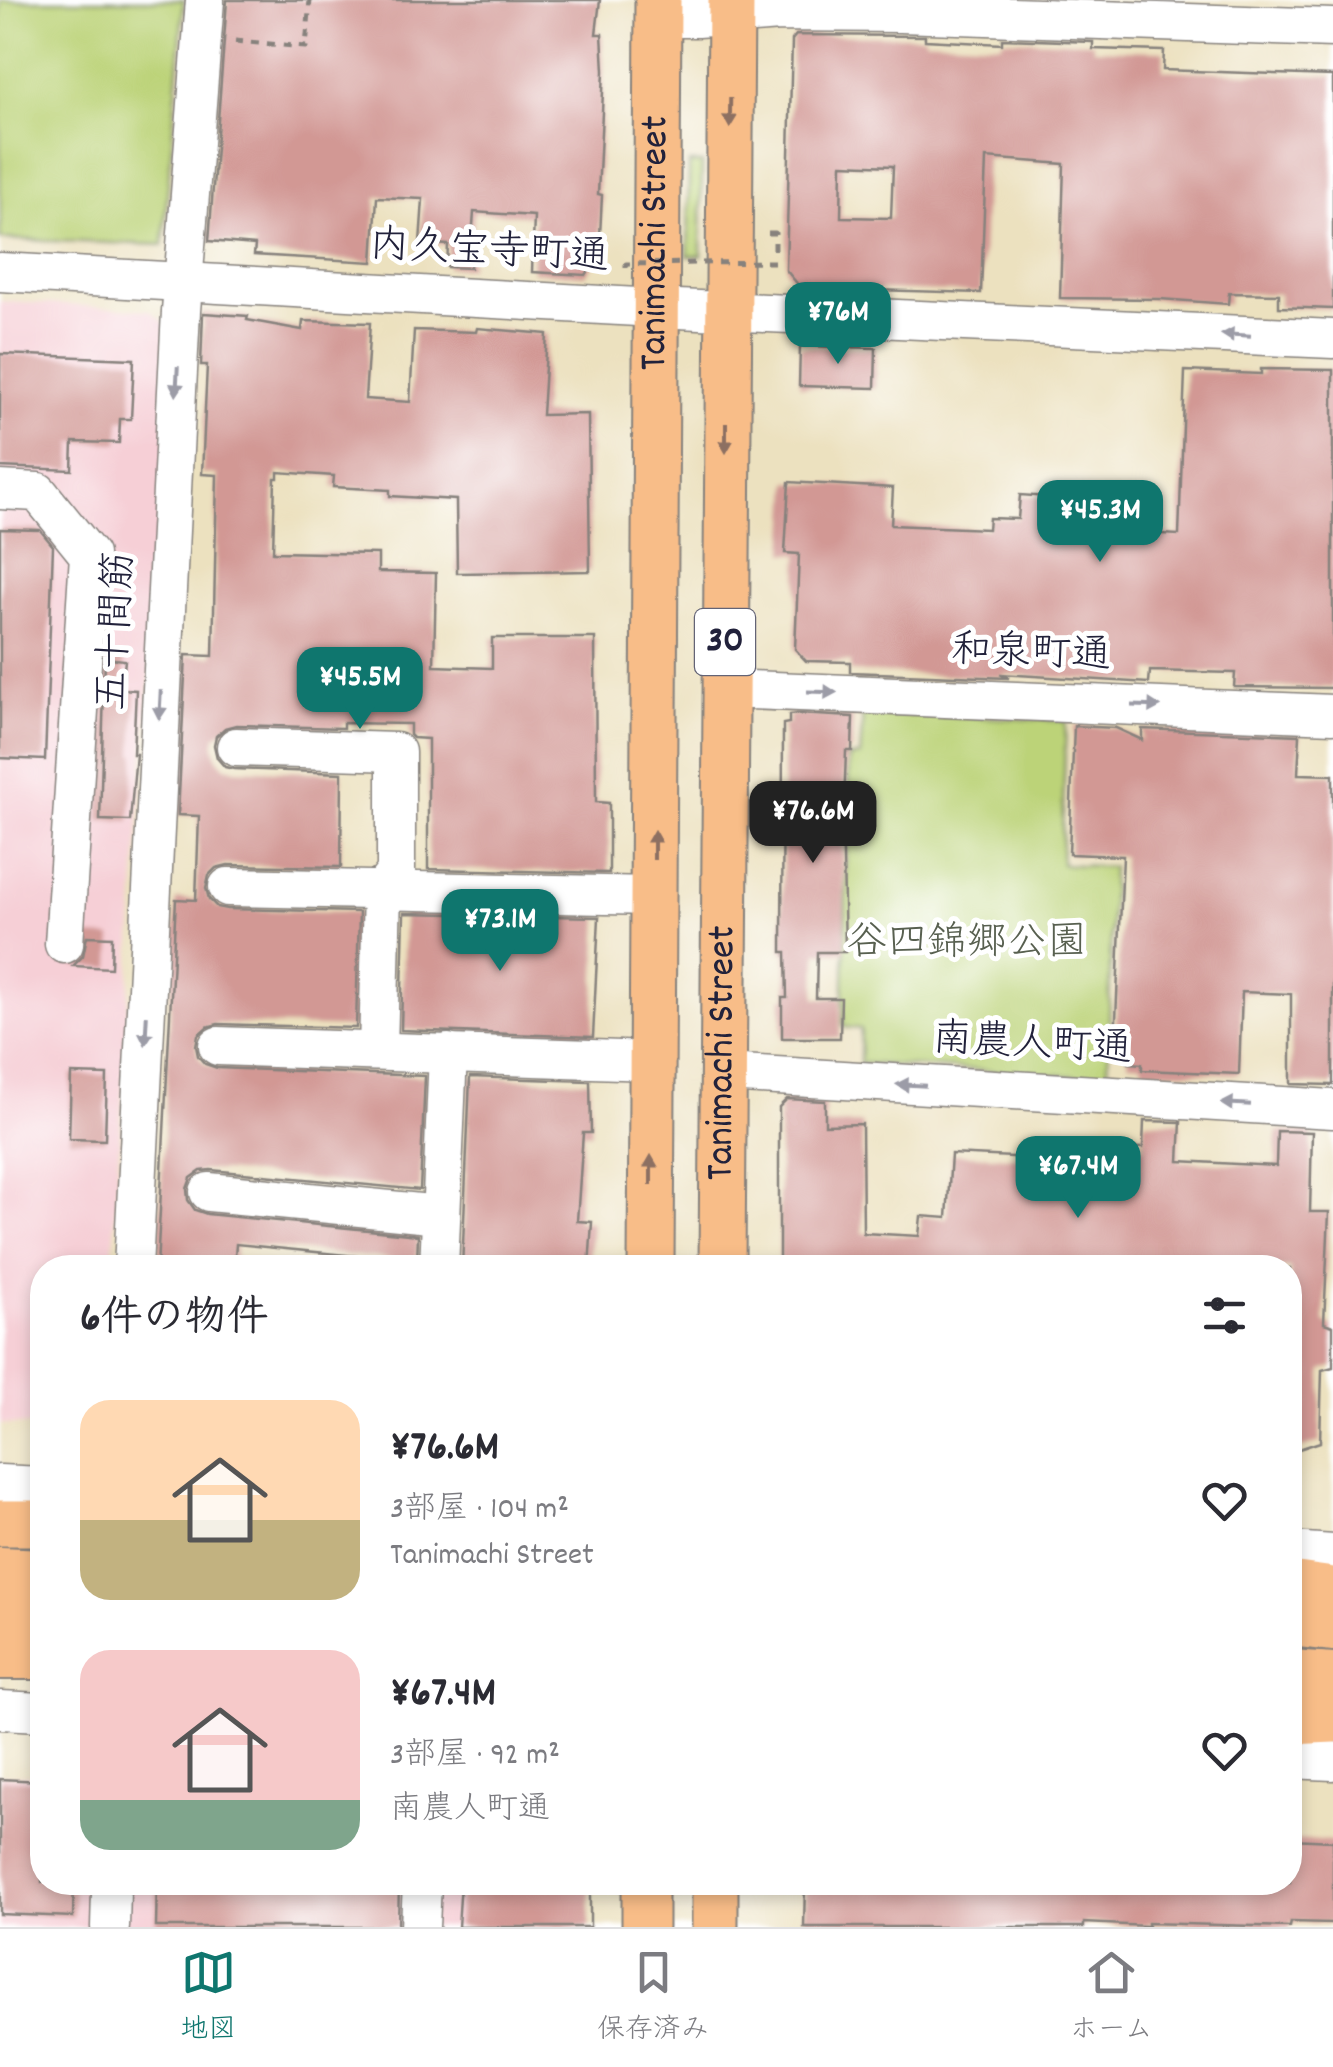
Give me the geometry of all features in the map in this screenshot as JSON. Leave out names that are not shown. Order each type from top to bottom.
[{"type":"highway","points":[[0,1557],[30,1556]]},
{"type":"highway","points":[[0,1573],[30,1574]]},
{"type":"highway","points":[[0,1610],[30,1611]]},
{"type":"highway","points":[[0,1655],[30,1654]]},
{"type":"main road","name":"Tanimachi Street","points":[[722,1255],[731,8]]},
{"type":"main road","name":"Tanimachi Street","points":[[651,1255],[658,9]]},
{"type":"main road","points":[[0,1523],[30,1523]]},
{"type":"main road","points":[[1302,1586],[1333,1590]]},
{"type":"main road","points":[[0,1655],[30,1661]]},
{"type":"main road","points":[[1302,1721],[1333,1720]]},
{"type":"main road","points":[[645,1895],[645,1927]]},
{"type":"main road","points":[[715,1895],[715,1927]]},
{"type":"street","name":"五十間筋","points":[[134,1255],[183,283],[205,0]]},
{"type":"street","points":[[658,9],[780,12],[900,6],[1333,28]]},
{"type":"street","name":"内久宝寺町通","points":[[0,272],[728,312],[1333,339]]},
{"type":"street","points":[[0,490],[38,492],[89,555],[64,944]]},
{"type":"street","name":"和泉町通","points":[[724,689],[1333,714]]},
{"type":"street","points":[[236,747],[396,752],[396,872],[382,890],[378,1051]]},
{"type":"street","points":[[228,887],[653,896]]},
{"type":"street","points":[[218,1046],[650,1060]]},
{"type":"street","points":[[438,1255],[448,1054]]},
{"type":"street","name":"南農人町通","points":[[725,1073],[1333,1109]]},
{"type":"street","points":[[209,1192],[440,1215]]},
{"type":"street","points":[[0,1484],[30,1485]]},
{"type":"street","points":[[1302,1552],[1333,1554]]},
{"type":"street","points":[[0,1710],[30,1711]]},
{"type":"street","points":[[1302,1760],[1333,1761]]},
{"type":"street","points":[[420,1927],[421,1895]]},
{"type":"path","points":[[202,39],[306,47],[310,0]]},
{"type":"path","points":[[626,268],[626,264],[775,262],[775,233],[766,233]]},
{"type":"shaded area","points":[[0,301],[149,310],[176,332],[141,794],[113,1255],[30,1255],[30,1425],[0,1424]]},
{"type":"shaded area","points":[[0,1775],[30,1776],[30,1895],[498,1895],[497,1927],[0,1927]]},
{"type":"green space","points":[[0,0],[184,0],[163,245],[0,239]]},
{"type":"green space","points":[[689,163],[702,163],[701,256],[688,256]]},
{"type":"green space","name":"谷四錦郷公園","points":[[863,712],[1066,721],[1061,864],[1112,867],[1108,1078],[860,1063],[861,1029],[843,1027],[849,757],[860,756]]},
{"type":"building","points":[[227,0],[600,0],[596,34],[602,34],[604,71],[599,256],[586,275],[532,272],[534,216],[474,212],[470,268],[447,267],[448,245],[420,243],[423,199],[377,197],[373,262],[254,255],[255,245],[209,241]]},
{"type":"building","points":[[796,35],[925,36],[925,40],[1002,44],[1002,39],[1093,42],[1093,49],[1164,51],[1163,70],[1333,76],[1333,309],[1279,307],[1279,294],[1229,293],[1228,304],[1060,298],[1064,164],[986,158],[981,293],[801,288],[786,270],[792,40]],"holes":[[[842,164],[893,166],[891,218],[841,217]]]},
{"type":"building","points":[[203,313],[248,316],[247,320],[302,330],[303,321],[370,323],[365,399],[410,402],[414,330],[476,332],[477,328],[547,334],[542,415],[588,414],[590,571],[457,573],[456,500],[390,496],[390,490],[333,487],[334,476],[278,472],[273,552],[378,554],[378,572],[436,573],[434,666],[492,668],[492,638],[595,638],[596,802],[609,803],[609,873],[428,869],[428,739],[413,738],[410,724],[343,723],[343,728],[236,725],[216,736],[214,745],[217,758],[225,767],[234,769],[342,773],[341,867],[228,865],[209,875],[206,888],[217,907],[227,909],[359,912],[356,1028],[218,1024],[198,1035],[198,1056],[205,1064],[217,1068],[425,1076],[420,1190],[211,1170],[191,1178],[188,1200],[195,1210],[207,1214],[418,1235],[417,1255],[347,1255],[236,1244],[235,1255],[158,1255],[176,899],[196,900],[199,816],[178,815],[186,655],[213,656],[217,475],[202,474],[207,365],[201,365]]},
{"type":"building","points":[[800,346],[876,348],[875,388],[799,386]]},
{"type":"building","points":[[0,354],[134,359],[131,419],[120,419],[119,443],[73,442],[72,470],[0,467]]},
{"type":"building","points":[[1261,369],[1333,370],[1333,688],[1234,687],[1235,673],[1150,671],[1149,683],[1000,674],[1009,678],[850,672],[850,662],[806,661],[795,649],[799,554],[785,553],[789,482],[893,488],[891,525],[988,529],[989,518],[1018,519],[1020,495],[1049,497],[1047,524],[1069,526],[1068,538],[1142,543],[1142,533],[1179,535],[1185,371],[1261,374]]},
{"type":"building","points":[[0,529],[40,530],[53,546],[45,760],[0,758]]},
{"type":"building","points":[[105,658],[125,660],[122,689],[136,690],[130,821],[100,820]]},
{"type":"building","points":[[789,715],[853,717],[852,751],[846,751],[842,806],[845,952],[817,952],[816,998],[841,998],[840,1038],[782,1038],[782,998],[787,998],[786,952],[782,952],[783,724],[789,723]]},
{"type":"building","points":[[1074,726],[1116,728],[1142,740],[1142,729],[1300,735],[1298,774],[1333,775],[1333,1085],[1291,1084],[1291,994],[1242,992],[1239,1074],[1142,1070],[1142,1064],[1128,1063],[1129,1044],[1115,1043],[1123,856],[1069,854]]},
{"type":"building","points":[[404,913],[599,917],[593,1037],[401,1030]]},
{"type":"building","points":[[87,936],[112,937],[111,968],[73,966],[83,956]]},
{"type":"building","points":[[71,1074],[107,1075],[105,1140],[69,1139]]},
{"type":"building","points":[[470,1077],[590,1081],[591,1133],[583,1133],[577,1221],[592,1222],[590,1255],[463,1255]]},
{"type":"building","points":[[787,1099],[825,1101],[825,1125],[862,1124],[863,1233],[919,1236],[921,1216],[947,1218],[951,1154],[1077,1160],[1077,1145],[1143,1148],[1144,1121],[1181,1122],[1179,1161],[1276,1166],[1277,1131],[1312,1132],[1310,1212],[1329,1212],[1324,1323],[1333,1326],[1333,1367],[1322,1370],[1320,1442],[1302,1448],[1302,1255],[779,1255],[779,1107]]},
{"type":"building","points":[[0,1779],[30,1780],[30,1895],[74,1895],[73,1917],[0,1914]]},
{"type":"building","points":[[1302,1840],[1333,1841],[1333,1923],[1291,1922],[1290,1927],[1084,1923],[1084,1927],[804,1927],[805,1895],[1302,1895]]},
{"type":"building","points":[[157,1895],[399,1895],[398,1927],[156,1927]]},
{"type":"building","points":[[460,1895],[590,1895],[590,1927],[458,1927]]}]
